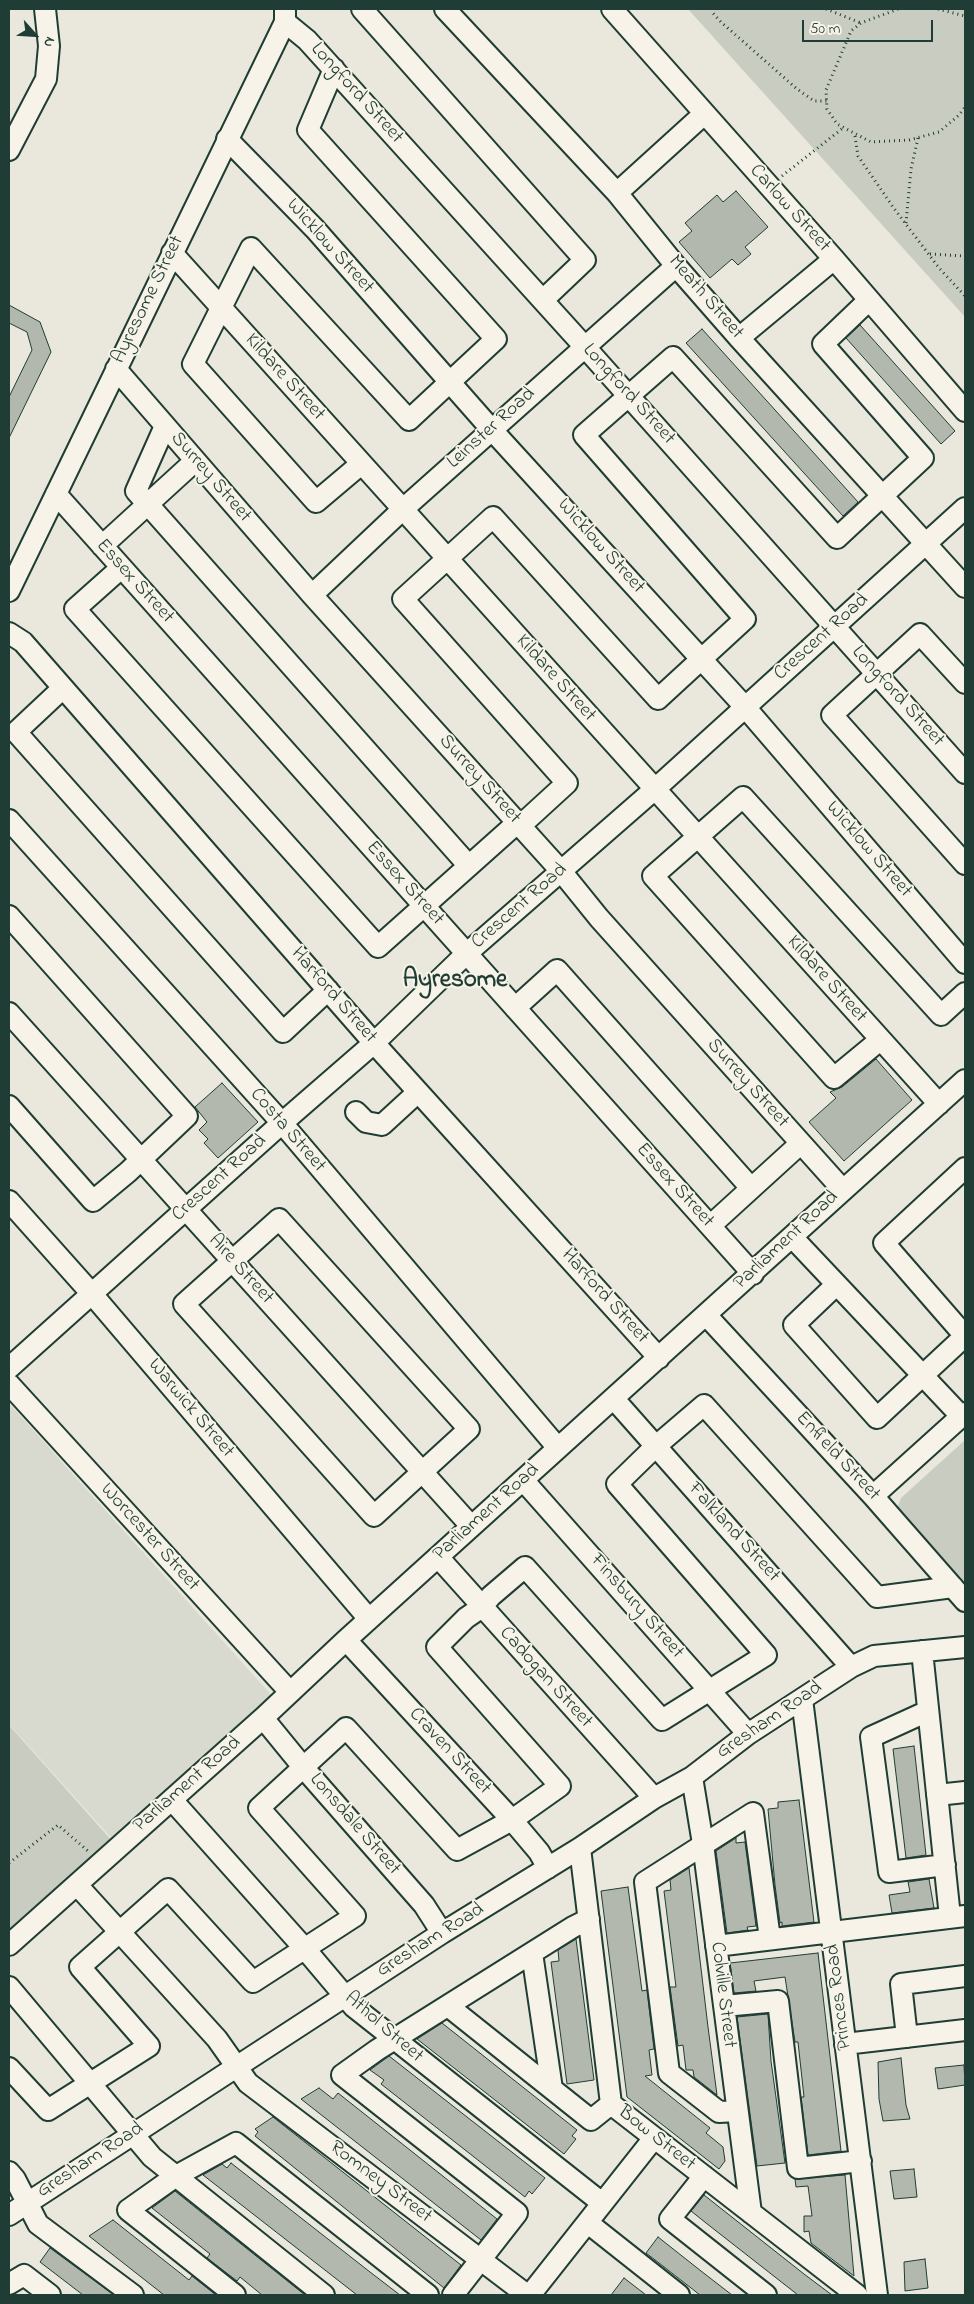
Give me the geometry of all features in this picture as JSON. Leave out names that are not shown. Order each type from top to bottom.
[{"type":"street","points":[[12,138],[46,79],[49,46],[45,9]]},
{"type":"street","points":[[362,9],[585,260],[543,300]]},
{"type":"street","name":"Meath Street","points":[[445,9],[617,193],[676,266],[739,338],[965,587]]},
{"type":"street","name":"Carlow Street","points":[[612,9],[768,187],[834,259],[965,411]]},
{"type":"street","name":"Longford Street","points":[[285,15],[543,300],[965,773]]},
{"type":"street","name":"Ayresome Street","points":[[9,592],[285,15]]},
{"type":"street","points":[[334,69],[308,130],[496,339],[410,420],[251,248],[193,364],[316,502],[361,464]]},
{"type":"street","points":[[617,193],[704,114]]},
{"type":"street","name":"Wicklow Street","points":[[227,138],[315,229],[492,430],[746,707],[965,963]]},
{"type":"street","name":"Kildare Street","points":[[172,253],[938,1104]]},
{"type":"street","points":[[739,338],[834,259]]},
{"type":"street","name":"Leinster Road","points":[[312,596],[402,510],[676,266]]},
{"type":"street","points":[[121,568],[75,609],[378,946],[567,783],[403,599],[494,517],[658,699],[745,619],[584,435],[673,357],[837,538],[923,458],[823,344],[869,300]]},
{"type":"street","name":"Surrey Street","points":[[116,369],[312,596],[561,871],[599,918],[843,1190]]},
{"type":"street","points":[[165,426],[136,492],[470,866]]},
{"type":"street","points":[[102,546],[195,461]]},
{"type":"street","name":"Essex Street","points":[[56,494],[753,1274]]},
{"type":"street","name":"Crescent Road","points":[[9,1368],[374,1043],[466,954],[655,789],[965,508]]},
{"type":"street","name":"Harford Street","points":[[9,633],[23,642],[374,1043],[659,1358]]},
{"type":"street","points":[[965,683],[920,634],[832,715],[965,864]]},
{"type":"street","points":[[62,688],[16,732],[284,1032],[328,990]]},
{"type":"street","points":[[880,1040],[834,1078],[652,876],[743,797],[941,1015],[965,994]]},
{"type":"street","name":"Costa Street","points":[[9,820],[282,1123],[558,1448]]},
{"type":"street","points":[[9,916],[188,1116],[93,1201],[9,1106]]},
{"type":"street","points":[[515,1008],[557,970],[751,1188]]},
{"type":"street","name":"Aire Street","points":[[9,1013],[471,1526]]},
{"type":"street","name":"Parliament Road","points":[[9,1945],[263,1718],[471,1526],[753,1274],[965,1080]]},
{"type":"street","points":[[356,1112],[366,1122],[382,1125],[418,1092]]},
{"type":"street","points":[[710,1226],[800,1144]]},
{"type":"street","points":[[836,1285],[794,1325],[877,1418],[965,1336],[884,1243],[965,1168]]},
{"type":"street","name":"Warwick Street","points":[[9,1201],[92,1294],[369,1619]]},
{"type":"street","points":[[279,1219],[468,1429],[374,1516],[184,1304],[232,1261],[279,1219]]},
{"type":"street","points":[[792,1237],[923,1376],[963,1414],[873,1496]]},
{"type":"street","name":"Enfield Street","points":[[706,1315],[873,1496],[959,1594]]},
{"type":"street","name":"Worcester Street","points":[[9,1384],[290,1692]]},
{"type":"street","name":"Falkland Street","points":[[614,1399],[851,1667]]},
{"type":"street","points":[[9,2068],[48,2110],[149,2046],[80,1967],[168,1889],[253,1982],[355,1916],[260,1808],[346,1728],[457,1850],[512,1820],[560,1786],[437,1648],[466,1618],[482,1607],[491,1596],[525,1567],[662,1720],[766,1655],[617,1484],[656,1446],[704,1405],[877,1597],[959,1594]]},
{"type":"street","name":"Finsbury Street","points":[[524,1480],[748,1734]]},
{"type":"street","name":"Cadogan Street","points":[[438,1557],[654,1798]]},
{"type":"street","name":"Craven Street","points":[[346,1640],[512,1820],[539,1852],[548,1868]]},
{"type":"street","name":"Gresham Road","points":[[9,2215],[442,1933],[580,1848],[654,1798],[692,1777],[748,1734],[851,1667],[874,1656],[965,1647]]},
{"type":"street","points":[[716,1946],[958,1917],[945,1865],[922,1651]]},
{"type":"street","name":"Princes Road","points":[[802,1699],[877,2295]]},
{"type":"street","points":[[928,1711],[871,1737],[888,1872],[945,1865]]},
{"type":"street","name":"Lonsdale Street","points":[[263,1718],[302,1767],[424,1905],[442,1933]]},
{"type":"street","name":"Colville Street","points":[[692,1777],[703,1844],[751,2213]]},
{"type":"street","points":[[937,1795],[965,1792]]},
{"type":"street","name":"Athol Street","points":[[172,1800],[305,1949],[344,1997],[394,2040],[602,2203]]},
{"type":"street","points":[[738,2111],[719,2112],[669,2073],[645,1882],[753,1813],[770,1939]]},
{"type":"street","name":"Bow Street","points":[[580,1848],[611,2104],[857,2295]]},
{"type":"street","name":"Romney Street","points":[[77,1885],[217,2038],[248,2083],[528,2295]]},
{"type":"street","points":[[453,2295],[517,2213],[342,2075],[394,2040],[589,1919]]},
{"type":"street","points":[[532,1953],[552,2089]]},
{"type":"street","points":[[907,2037],[901,1984],[965,1976]]},
{"type":"street","points":[[9,1987],[152,2157],[324,2295]]},
{"type":"street","points":[[724,2006],[778,2001],[798,2168],[860,2161]]},
{"type":"street","points":[[448,2006],[591,2120],[611,2104]]},
{"type":"street","points":[[845,2044],[965,2030]]},
{"type":"street","points":[[528,2295],[588,2223],[654,2138]]},
{"type":"street","points":[[235,2295],[128,2210],[176,2176],[236,2143],[428,2295]]},
{"type":"street","points":[[9,2172],[15,2179],[38,2224],[133,2295]]},
{"type":"street","points":[[704,2176],[670,2219],[766,2295]]},
{"type":"street","points":[[588,2223],[679,2295]]},
{"type":"street","points":[[9,2284],[24,2275],[50,2295]]},
{"type":"path","points":[[712,9],[712,12],[721,22],[798,89],[814,100],[827,101]]},
{"type":"path","points":[[826,9],[861,23]]},
{"type":"path","points":[[898,9],[861,23],[851,31],[826,90],[827,109],[837,124],[871,142],[910,140],[939,132],[960,115],[965,107]]},
{"type":"path","points":[[938,9],[965,16]]},
{"type":"path","points":[[768,187],[843,128]]},
{"type":"path","points":[[855,135],[858,156],[906,224],[965,296]]},
{"type":"path","points":[[906,224],[906,206],[911,169],[918,138]]},
{"type":"path","points":[[929,254],[965,256]]},
{"type":"path","points":[[9,1863],[58,1825],[100,1862]]},
{"type":"shaded area","points":[[688,9],[965,9],[965,317]]},
{"type":"shaded area","points":[[9,1403],[274,1698],[113,1840],[9,1724]]},
{"type":"shaded area","points":[[965,1440],[965,1584],[900,1512],[898,1506],[901,1498]]},
{"type":"shaded area","points":[[9,1725],[113,1842],[9,1936]]},
{"type":"building","points":[[736,191],[768,227],[745,247],[751,254],[738,265],[732,259],[710,278],[679,242],[692,231],[685,223],[717,195],[723,202]]},
{"type":"building","points":[[9,305],[40,322],[51,352],[9,438],[9,397],[32,350],[27,332],[9,323]]},
{"type":"building","points":[[860,325],[955,431],[941,444],[846,338]]},
{"type":"building","points":[[702,329],[858,502],[843,516],[686,343]]},
{"type":"building","points":[[876,1059],[912,1100],[844,1161],[809,1122],[836,1098],[830,1092],[842,1087]]},
{"type":"building","points":[[222,1083],[258,1122],[218,1158],[204,1143],[208,1139],[199,1130],[207,1122],[195,1107]]},
{"type":"building","points":[[914,1746],[926,1855],[906,1858],[893,1749]]},
{"type":"building","points":[[799,1800],[814,1922],[782,1926],[775,1885],[768,1809],[778,1808],[778,1802]]},
{"type":"building","points":[[736,1838],[736,1843],[745,1842],[756,1926],[747,1927],[748,1930],[727,1933],[716,1851]]},
{"type":"building","points":[[689,1868],[717,2095],[694,2077],[693,2070],[686,2070],[683,2045],[678,2046],[670,1987],[676,1987],[664,1891],[671,1890],[670,1880]]},
{"type":"building","points":[[929,1879],[934,1908],[892,1913],[889,1895],[910,1892],[908,1882]]},
{"type":"building","points":[[628,1887],[642,1991],[647,1990],[654,2049],[649,2050],[652,2075],[645,2076],[710,2128],[706,2133],[723,2147],[725,2161],[719,2169],[627,2097],[601,1891]]},
{"type":"building","points":[[576,1939],[594,2080],[567,2084],[551,1962],[559,1961],[558,1950]]},
{"type":"building","points":[[818,1953],[841,2151],[808,2155],[801,2097],[804,2097],[798,2042],[795,2042],[785,1977],[754,1981],[756,1991],[734,1993],[730,1963]]},
{"type":"building","points":[[768,2014],[771,2061],[785,2163],[757,2166],[737,2017]]},
{"type":"building","points":[[442,2023],[577,2130],[572,2136],[576,2139],[564,2154],[417,2039]]},
{"type":"building","points":[[389,2056],[545,2178],[532,2194],[529,2191],[525,2197],[381,2084],[384,2080],[370,2070]]},
{"type":"building","points":[[901,2058],[906,2105],[910,2119],[883,2121],[879,2099],[878,2062]]},
{"type":"building","points":[[964,2065],[965,2085],[938,2089],[935,2068]]},
{"type":"building","points":[[319,2088],[333,2099],[338,2093],[497,2219],[481,2240],[301,2099]]},
{"type":"building","points":[[273,2117],[461,2265],[444,2288],[255,2136],[258,2132],[255,2129]]},
{"type":"building","points":[[231,2163],[400,2295],[357,2295],[203,2175],[222,2164],[227,2168]]},
{"type":"building","points":[[914,2169],[917,2197],[894,2199],[890,2171]]},
{"type":"building","points":[[845,2175],[854,2276],[811,2243],[809,2231],[804,2232],[804,2216],[812,2216],[808,2186],[796,2187],[795,2179]]},
{"type":"building","points":[[175,2191],[305,2295],[262,2295],[240,2277],[237,2281],[207,2258],[210,2254],[152,2208]]},
{"type":"building","points":[[704,2195],[832,2295],[798,2295],[691,2211]]},
{"type":"building","points":[[113,2220],[189,2280],[192,2276],[216,2295],[164,2295],[89,2236]]},
{"type":"building","points":[[658,2237],[732,2295],[700,2295],[646,2253]]},
{"type":"building","points":[[50,2248],[114,2295],[83,2295],[40,2262]]},
{"type":"building","points":[[925,2259],[928,2288],[905,2291],[904,2262]]},
{"type":"building","points":[[624,2278],[646,2295],[611,2295]]},
{"type":"district","name":"Ayresome","points":[[455,982]]}]
